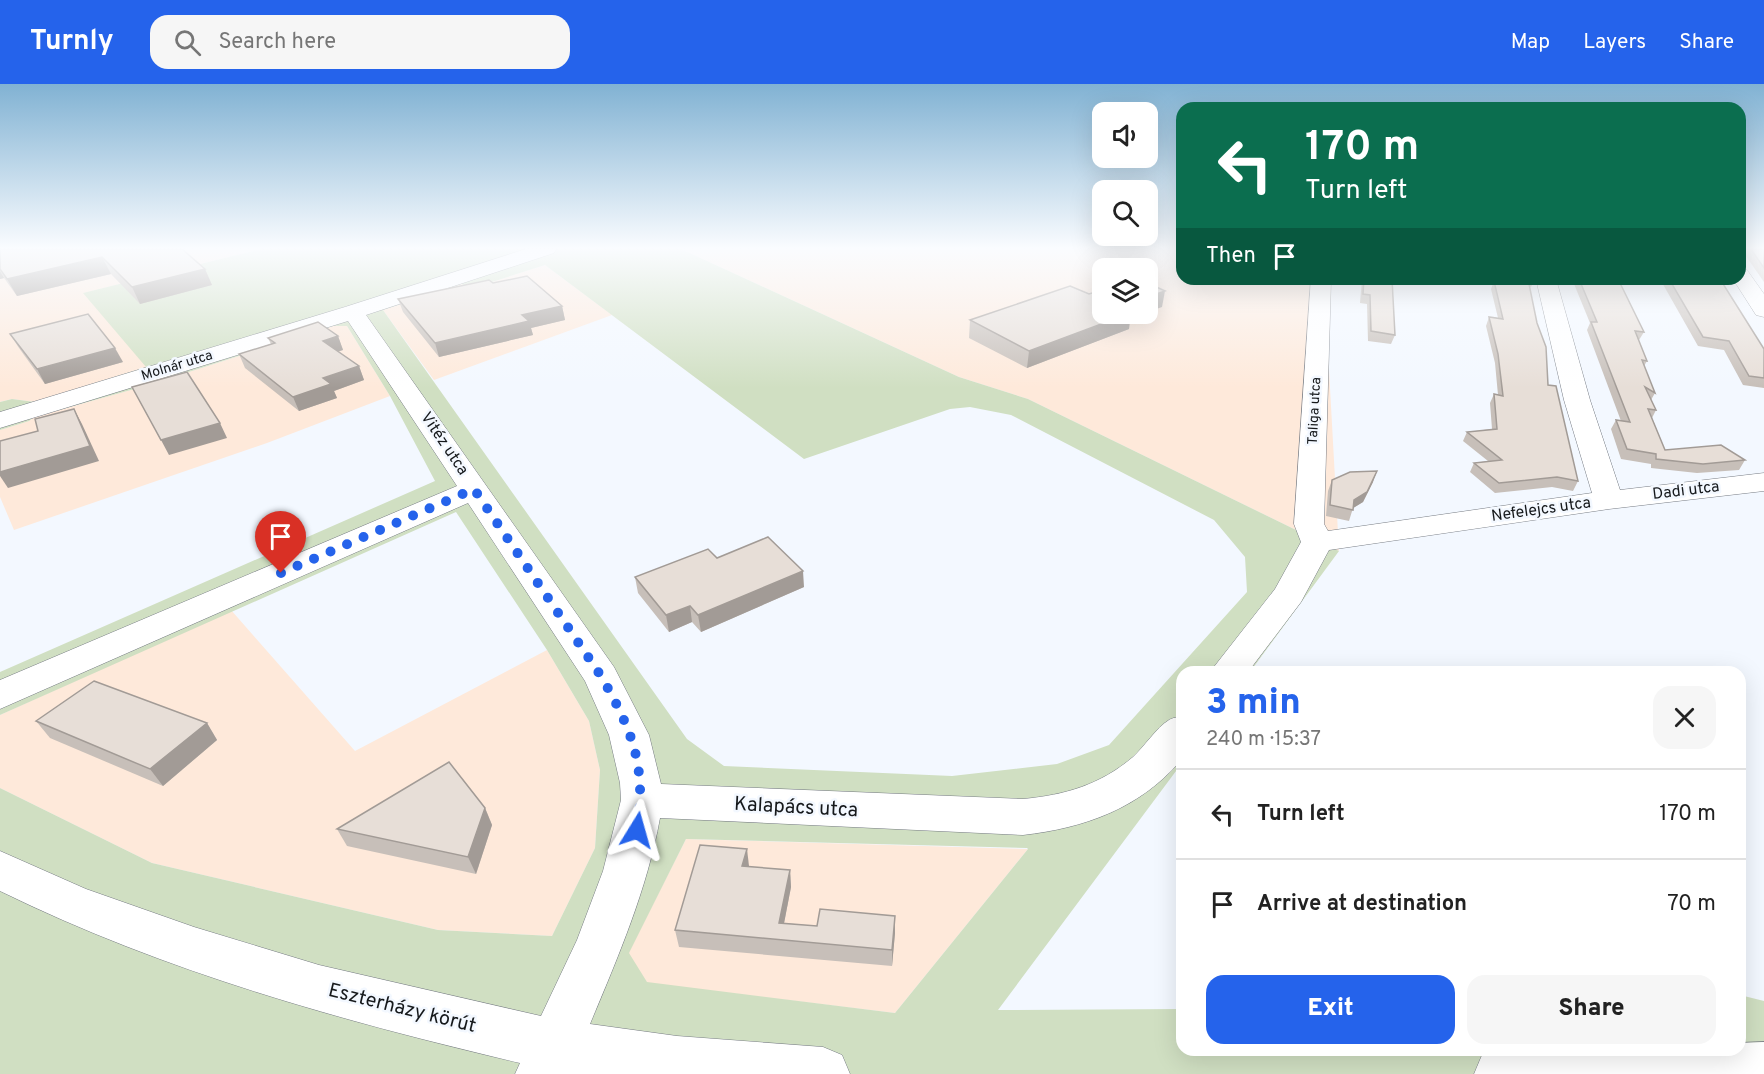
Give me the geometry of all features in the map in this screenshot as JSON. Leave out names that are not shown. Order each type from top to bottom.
[{"type":"street","name":"Molnár utca","points":[[0,420],[405,295]]},
{"type":"street","name":"Taliga utca","points":[[1317,542],[1309,524],[1320,295]]},
{"type":"street","name":"Nefelejcs utca","points":[[1317,542],[1609,500],[1577,400],[1550,295]]},
{"type":"street","points":[[1754,295],[1764,310]]},
{"type":"street","name":"Vitéz utca","points":[[353,312],[601,676],[617,704],[635,750],[641,775],[642,800]]},
{"type":"street","name":"Dadi utca","points":[[1609,500],[1764,482]]},
{"type":"street","points":[[0,695],[474,489]]},
{"type":"street","points":[[1233,666],[1289,594],[1317,542]]},
{"type":"street","name":"Kalapács utca","points":[[642,800],[940,814],[1047,816],[1090,805],[1110,796],[1153,763],[1176,737]]},
{"type":"street","points":[[548,1060],[616,901],[630,857],[642,800]]},
{"type":"street","name":"Eszterházy körút","points":[[0,870],[72,904],[194,949],[319,989],[422,1015],[548,1060],[677,1063],[823,1074]]},
{"type":"street","points":[[1501,1074],[1764,1069]]},
{"type":"shaded area","points":[[0,295],[86,295],[147,367],[35,402],[12,399],[0,402]]},
{"type":"shaded area","points":[[428,295],[585,295],[612,315],[434,380],[383,310]]},
{"type":"shaded area","points":[[781,295],[1092,295],[1092,324],[1158,324],[1158,295],[1325,295],[1339,551],[1028,399],[959,377]]},
{"type":"shaded area","points":[[333,326],[347,326],[390,396],[267,443],[14,530],[0,497],[0,430],[29,421],[34,417],[145,386]]},
{"type":"shaded area","points":[[231,610],[355,751],[547,650],[589,721],[600,770],[595,848],[552,936],[438,930],[152,863],[0,788],[0,715]]},
{"type":"shaded area","points":[[686,839],[1028,849],[895,1013],[647,983],[628,953]]},
{"type":"green space","points":[[85,295],[428,295],[383,310],[687,739],[724,766],[952,776],[1057,764],[1109,745],[1176,671],[1176,771],[998,1010],[1176,1009],[1176,1056],[1746,1056],[1746,996],[1764,1001],[1764,1074],[0,1074],[0,788],[152,863],[438,930],[552,936],[595,848],[600,770],[589,721],[547,650],[456,512],[0,715],[0,672],[435,481],[390,396],[347,326],[333,326],[145,386],[34,417],[29,421],[0,430],[0,402],[12,399],[35,402],[146,367]],"holes":[[[686,839],[1027,848],[895,1013],[647,982],[629,953]]]},
{"type":"green space","points":[[585,295],[781,295],[959,377],[1028,399],[1339,551],[1254,666],[1180,666],[1247,592],[1245,557],[1214,520],[1011,415],[970,407],[950,409],[804,459]]},
{"type":"building","points":[[416,295],[549,295],[562,306],[522,315],[529,321],[435,343],[398,299]]},
{"type":"building","points":[[1043,295],[1092,295],[1092,324],[1101,324],[1029,351],[970,320]]},
{"type":"building","points":[[1370,295],[1393,295],[1395,335],[1371,331]]},
{"type":"building","points":[[1497,295],[1531,295],[1537,323],[1546,347],[1548,385],[1556,386],[1578,481],[1557,477],[1499,483],[1474,463],[1502,460],[1467,432],[1497,429],[1494,394],[1503,396],[1498,354],[1489,317],[1503,319]]},
{"type":"building","points":[[1586,295],[1626,295],[1644,332],[1635,331],[1647,361],[1642,360],[1655,393],[1645,387],[1656,410],[1648,409],[1665,450],[1721,445],[1745,460],[1703,464],[1656,459],[1656,454],[1627,449],[1616,420],[1630,422],[1591,322],[1597,322]]},
{"type":"building","points":[[1678,295],[1730,295],[1764,349],[1764,378],[1749,376],[1729,341],[1703,337]]},
{"type":"building","points":[[88,314],[115,348],[37,369],[10,334]]},
{"type":"building","points":[[318,322],[338,336],[323,341],[359,366],[323,378],[331,384],[293,397],[239,354],[275,343],[268,338]]},
{"type":"building","points":[[187,372],[220,423],[161,440],[132,387]]},
{"type":"building","points":[[74,409],[90,446],[0,472],[0,441],[38,431],[35,419]]},
{"type":"building","points":[[1377,471],[1367,492],[1354,500],[1353,510],[1330,505],[1332,480],[1350,472]]},
{"type":"building","points":[[768,537],[803,571],[698,615],[690,606],[666,615],[635,577],[708,549],[717,558]]},
{"type":"building","points":[[94,681],[207,723],[150,769],[36,721]]},
{"type":"building","points":[[449,762],[485,808],[468,857],[337,829]]},
{"type":"building","points":[[700,845],[747,849],[742,866],[790,870],[779,923],[817,926],[820,909],[895,916],[892,950],[675,930]]},
{"type":"route","points":[[281,573],[474,489],[601,676],[617,704],[635,750],[641,775],[642,800],[637,830]]}]
